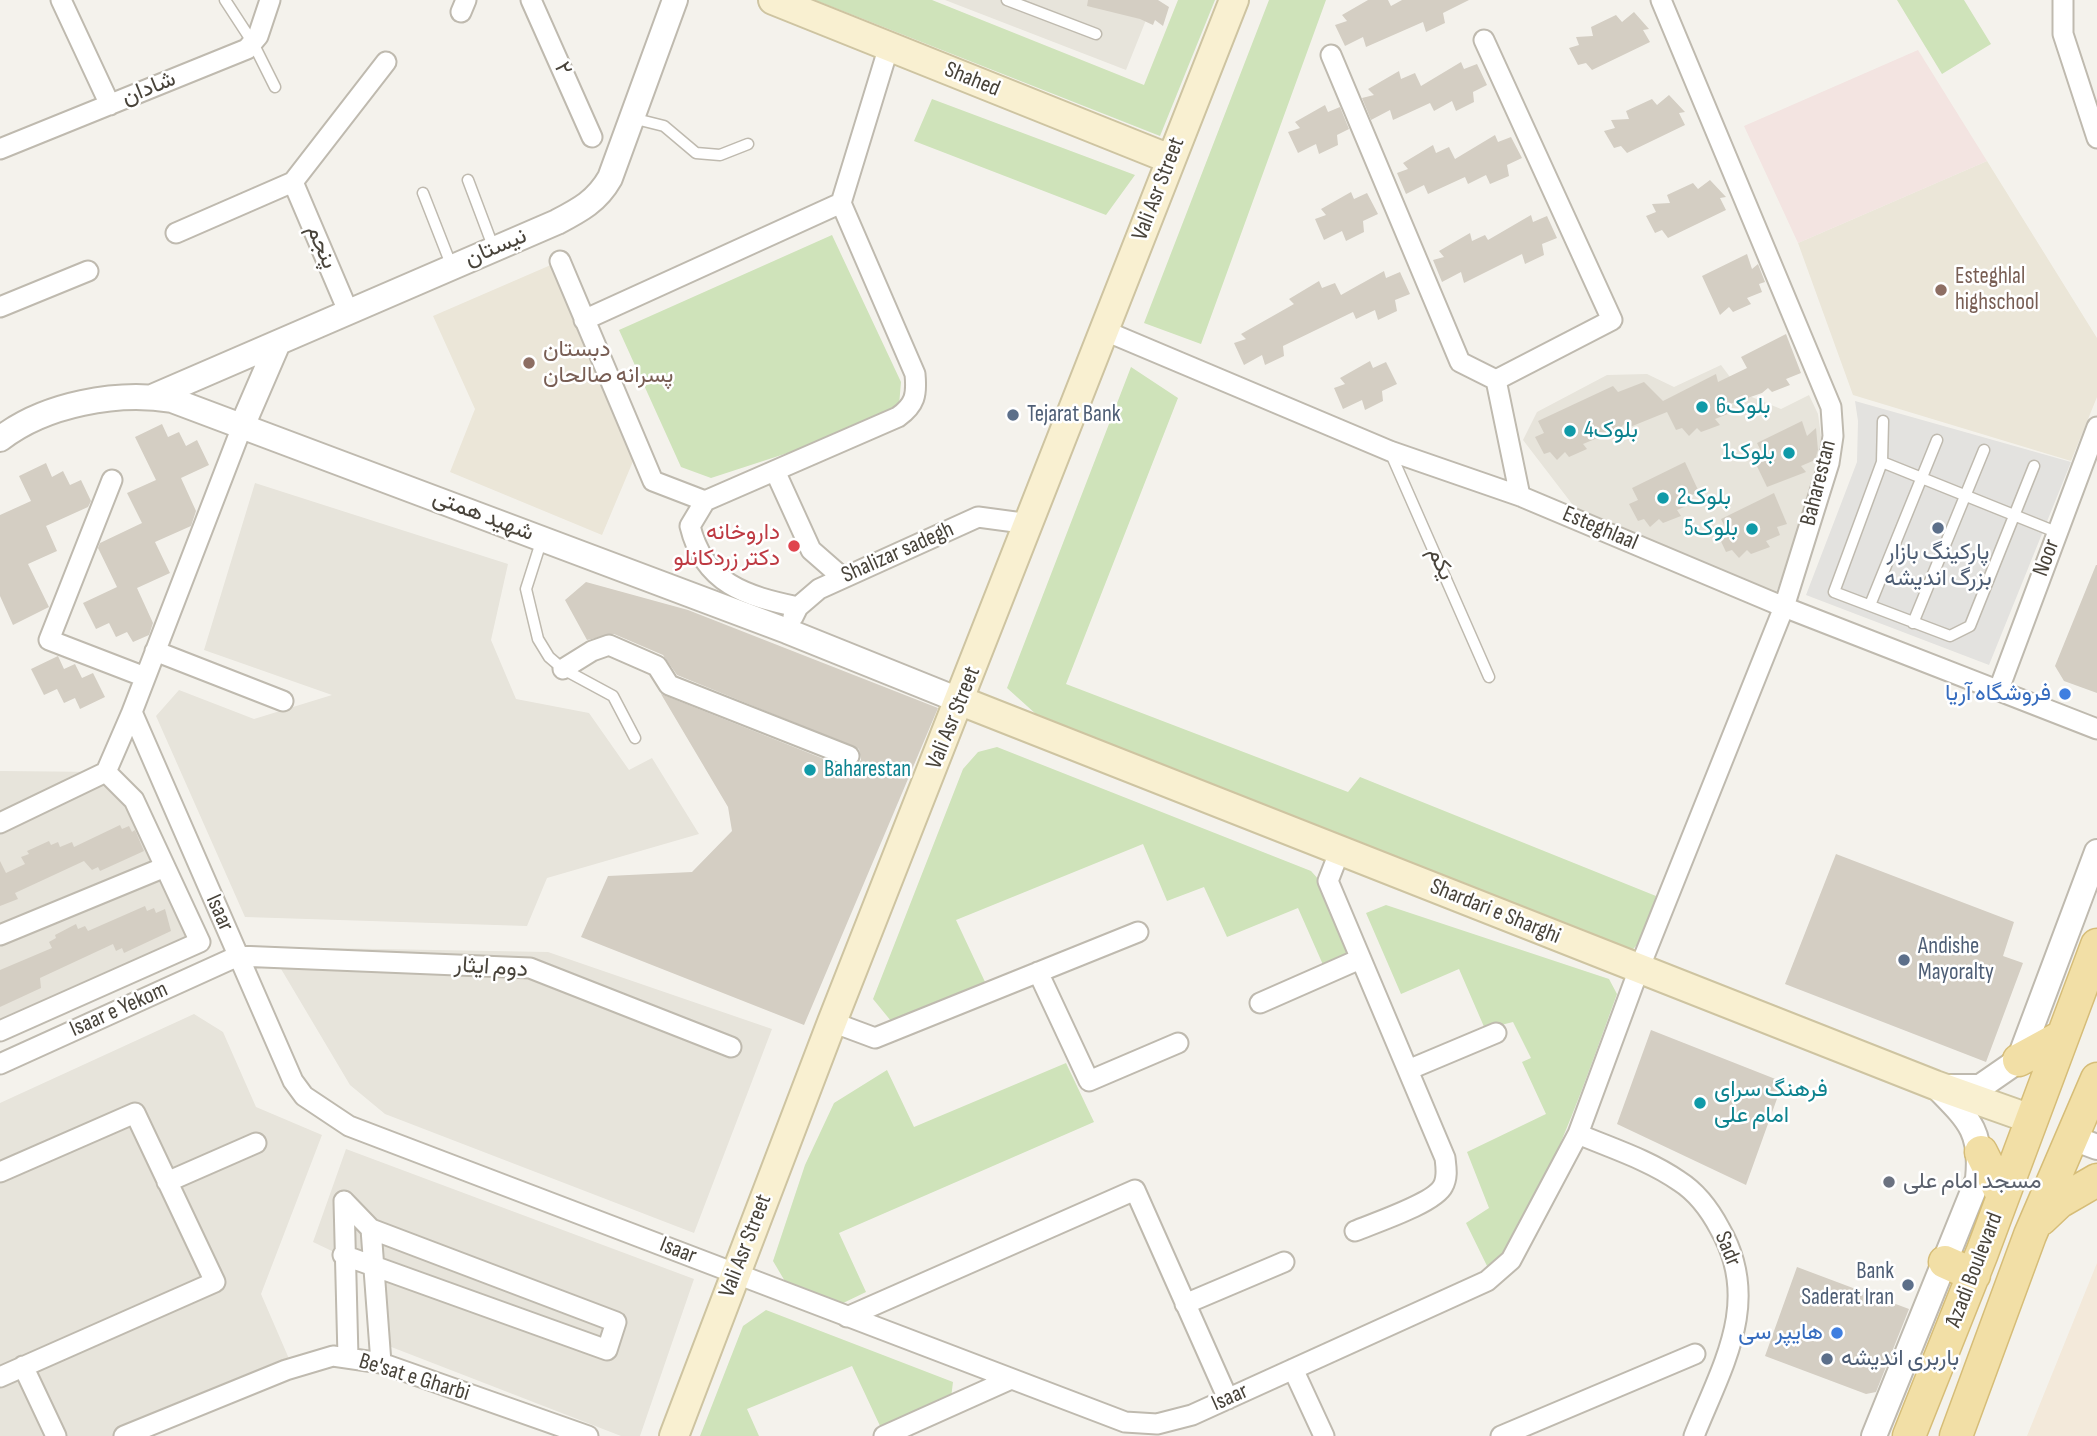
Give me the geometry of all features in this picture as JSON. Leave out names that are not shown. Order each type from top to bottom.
[{"type":"main road","name":"Shahed","points":[[774,0],[1170,159]]},
{"type":"main road","name":"Vali Asr Street","points":[[674,1436],[832,1022],[961,701],[1103,330],[1234,0]]},
{"type":"main road","name":"Shardari e Sharghi","points":[[961,701],[1935,1086],[2031,1119]]},
{"type":"main road","name":"َAzadi Boulevard","points":[[1909,1436],[1974,1275],[2097,945]]},
{"type":"main road","points":[[2019,1060],[2063,1036]]},
{"type":"main road","name":"َAzadi Boulevard","points":[[1956,1436],[2030,1235],[2085,1143],[2097,1079]]},
{"type":"main road","points":[[1981,1152],[2003,1196]]},
{"type":"main road","points":[[2030,1235],[2043,1215],[2059,1202],[2097,1180]]},
{"type":"main road","points":[[1945,1262],[1974,1275]]},
{"type":"street","points":[[61,0],[110,105]]},
{"type":"street","points":[[253,43],[270,0]]},
{"type":"street","name":"۲","points":[[531,0],[592,137]]},
{"type":"street","name":"نيستان","points":[[152,397],[557,222],[594,200],[610,178],[674,0]]},
{"type":"street","name":"Baharestan","points":[[1639,969],[1784,607],[1829,463],[1833,436],[1831,407],[1661,0]]},
{"type":"street","points":[[2063,0],[2063,34],[2097,138]]},
{"type":"street","points":[[1485,40],[1612,320],[1496,380]]},
{"type":"street","name":"شادان","points":[[0,149],[247,49],[253,43]]},
{"type":"street","points":[[798,607],[751,597],[721,578],[704,561],[695,546],[690,526],[705,501],[898,417],[911,407],[916,393],[915,374],[841,203],[889,46]]},
{"type":"street","points":[[1331,55],[1460,362],[1496,380]]},
{"type":"street","points":[[176,233],[293,182],[386,62]]},
{"type":"street","name":"پنجم","points":[[293,182],[348,311]]},
{"type":"street","points":[[584,320],[841,203]]},
{"type":"street","points":[[560,261],[653,481],[705,501]]},
{"type":"street","points":[[0,307],[88,271]]},
{"type":"street","name":"Esteghlaal","points":[[1103,330],[1390,451],[1520,496],[1784,607],[2097,729]]},
{"type":"street","points":[[0,824],[106,772],[132,712],[243,424],[278,343]]},
{"type":"street","points":[[1496,380],[1520,496]]},
{"type":"street","name":"شهید همتی","points":[[0,439],[58,411],[87,403],[152,397],[173,400],[243,424],[787,631],[961,701]]},
{"type":"street","name":"Noor","points":[[1999,689],[2097,427]]},
{"type":"street","points":[[775,471],[811,550],[843,578]]},
{"type":"street","points":[[112,480],[48,640],[145,677]]},
{"type":"street","name":"Shalizar sadegh","points":[[787,631],[798,607],[819,589],[978,517],[1030,524]]},
{"type":"street","points":[[563,668],[592,650],[609,645],[657,666],[670,685],[849,756]]},
{"type":"street","points":[[155,651],[283,701]]},
{"type":"street","name":"Isaar","points":[[132,712],[293,1081],[304,1096],[334,1118],[1125,1422],[1157,1424],[1192,1415],[1487,1281],[1511,1260],[1578,1133],[1639,969]]},
{"type":"street","points":[[0,1031],[200,942],[134,800],[106,772]]},
{"type":"street","points":[[1340,850],[1328,881],[1445,1158],[1446,1175],[1443,1188],[1431,1198],[1354,1231]]},
{"type":"street","points":[[1935,1086],[1980,1087],[2019,1060],[2097,852]]},
{"type":"street","points":[[0,935],[165,867]]},
{"type":"street","points":[[832,1022],[875,1038],[1138,932]]},
{"type":"street","name":"دوم ایثار","points":[[238,956],[530,968],[731,1046]]},
{"type":"street","name":"Isaar e Yekom","points":[[0,1064],[238,956]]},
{"type":"street","points":[[1260,1003],[1360,959]]},
{"type":"street","points":[[1038,972],[1089,1081],[1178,1042]]},
{"type":"street","points":[[1408,1070],[1496,1032]]},
{"type":"street","points":[[1874,1436],[1978,1179],[1981,1152],[1975,1129],[1935,1086]]},
{"type":"street","points":[[0,1172],[135,1113],[215,1282],[0,1377]]},
{"type":"street","name":"Sadr","points":[[1578,1133],[1680,1181],[1701,1199],[1732,1253],[1741,1302],[1730,1347],[1694,1436]]},
{"type":"street","points":[[167,1182],[256,1143]]},
{"type":"street","points":[[847,1317],[1135,1191],[1227,1399]]},
{"type":"street","points":[[343,1255],[607,1350],[615,1322],[371,1229],[344,1201],[343,1255],[348,1357]]},
{"type":"street","points":[[371,1229],[381,1363]]},
{"type":"street","points":[[1185,1304],[1284,1262]]},
{"type":"street","points":[[1501,1436],[1529,1431],[1695,1354]]},
{"type":"street","name":"Be'sat e Gharbi","points":[[124,1436],[309,1362],[333,1356],[381,1363],[588,1436]]},
{"type":"street","points":[[23,1366],[56,1436]]},
{"type":"street","points":[[1293,1369],[1324,1436]]},
{"type":"street","points":[[884,1436],[1011,1379]]},
{"type":"lane","points":[[225,0],[253,43],[275,87]]},
{"type":"lane","points":[[1007,0],[1096,34]]},
{"type":"lane","points":[[632,118],[664,126],[696,153],[720,155],[748,144]]},
{"type":"lane","points":[[468,180],[494,249]]},
{"type":"lane","points":[[423,193],[452,267]]},
{"type":"lane","points":[[1883,421],[1882,462],[1834,592],[1950,636],[1970,626],[2034,466]]},
{"type":"lane","points":[[1870,605],[1937,440]]},
{"type":"lane","points":[[1913,623],[1984,450]]},
{"type":"lane","name":"یکم","points":[[1390,451],[1489,677]]},
{"type":"lane","points":[[1882,462],[2056,532]]},
{"type":"lane","points":[[542,538],[526,589],[538,639],[549,657],[563,668],[613,696],[635,738]]},
{"type":"shaded area","points":[[945,0],[1154,0],[1126,70]]},
{"type":"shaded area","points":[[1918,50],[1987,161],[1798,243],[1744,126]]},
{"type":"shaded area","name":"Esteghlal highschool","points":[[1987,161],[2097,338],[2097,397],[2071,461],[1853,395],[1798,243]]},
{"type":"shaded area","name":"دبستان پسرانه صالحان","points":[[560,261],[639,447],[602,535],[450,472],[475,409],[433,316]]},
{"type":"shaded area","points":[[1721,365],[1742,393],[1781,409],[1809,395],[1818,414],[1824,459],[1776,593],[1579,513],[1523,440],[1537,412],[1607,375],[1647,374],[1674,387]]},
{"type":"shaded area","name":"پارکینگ بازار بزرگ اندیشه","points":[[1855,401],[2071,462],[1989,665],[1806,595],[1857,462],[1858,421]]},
{"type":"shaded area","points":[[255,483],[508,564],[491,640],[516,699],[589,713],[629,770],[652,758],[699,834],[547,878],[527,926],[245,917],[156,716],[179,690],[254,719],[332,695],[204,650]]},
{"type":"shaded area","points":[[0,771],[106,772],[134,800],[200,942],[0,1037]]},
{"type":"shaded area","points":[[268,947],[548,952],[772,1029],[694,1233],[385,1114],[350,1085]]},
{"type":"shaded area","points":[[194,1014],[223,1032],[256,1107],[322,1135],[261,1294],[290,1361],[115,1436],[0,1436],[0,1103]]},
{"type":"shaded area","points":[[346,1149],[694,1279],[640,1436],[621,1436],[381,1343],[376,1272],[313,1242]]},
{"type":"shaded area","points":[[2097,1263],[2097,1436],[2027,1436]]},
{"type":"green space","points":[[815,0],[932,0],[1144,85],[1178,0],[1215,0],[1160,136]]},
{"type":"green space","points":[[1269,0],[1326,0],[1201,344],[1144,323]]},
{"type":"green space","points":[[1897,0],[1964,0],[1991,44],[1942,74]]},
{"type":"green space","points":[[932,99],[1135,175],[1106,215],[914,141]]},
{"type":"green space","points":[[832,235],[901,382],[898,417],[711,478],[681,467],[619,330]]},
{"type":"green space","points":[[1131,367],[1178,398],[1066,684],[1348,792],[1360,777],[1656,896],[1642,939],[1628,955],[1047,724],[1007,688]]},
{"type":"green space","points":[[997,747],[1311,871],[1320,881],[1351,957],[1324,967],[1298,908],[1227,937],[1204,887],[1167,901],[1143,844],[956,920],[986,984],[891,1021],[873,999],[963,769],[978,752]]},
{"type":"green space","points":[[1386,905],[1609,979],[1617,994],[1571,1117],[1530,1211],[1513,1244],[1489,1270],[1466,1223],[1489,1208],[1467,1152],[1546,1114],[1522,1062],[1531,1058],[1513,1022],[1485,1029],[1459,969],[1401,994],[1366,913]]},
{"type":"green space","points":[[1066,1063],[1094,1122],[839,1233],[866,1292],[839,1305],[786,1283],[773,1261],[805,1165],[834,1103],[887,1070],[914,1127]]},
{"type":"green space","points":[[766,1310],[953,1382],[951,1398],[881,1428],[852,1366],[747,1409],[759,1436],[700,1436],[743,1326]]},
{"type":"building","points":[[1088,0],[1158,0],[1169,7],[1163,26],[1155,20],[1153,25],[1140,19],[1087,6]]},
{"type":"building","points":[[1368,0],[1388,0],[1391,6],[1402,0],[1469,0],[1443,13],[1445,23],[1426,32],[1423,22],[1366,47],[1363,37],[1345,46],[1335,25],[1347,21],[1342,15]]},
{"type":"building","points":[[1634,12],[1649,29],[1643,30],[1650,42],[1592,70],[1586,63],[1578,65],[1569,48],[1579,45],[1576,37],[1593,36],[1591,27],[1616,15],[1622,22]]},
{"type":"building","points":[[1461,62],[1464,69],[1477,64],[1487,85],[1473,92],[1474,102],[1456,111],[1452,101],[1434,111],[1430,103],[1393,120],[1390,110],[1371,120],[1362,98],[1374,95],[1368,89],[1399,71],[1401,79],[1415,73],[1421,86]]},
{"type":"building","points":[[1669,95],[1685,112],[1679,113],[1685,125],[1627,153],[1621,146],[1614,148],[1604,131],[1615,128],[1611,120],[1629,119],[1626,111],[1652,99],[1657,105]]},
{"type":"building","points":[[1325,105],[1328,112],[1340,107],[1349,129],[1337,135],[1338,145],[1319,154],[1316,144],[1298,153],[1288,132],[1300,128],[1295,122]]},
{"type":"building","points":[[1495,135],[1498,142],[1511,137],[1522,158],[1507,165],[1509,176],[1490,184],[1486,175],[1468,184],[1465,177],[1428,194],[1424,185],[1406,194],[1397,173],[1408,169],[1403,163],[1433,145],[1436,153],[1449,147],[1455,159]]},
{"type":"building","points":[[1710,180],[1726,197],[1720,198],[1726,210],[1668,238],[1662,230],[1655,233],[1646,216],[1656,212],[1652,204],[1670,203],[1667,195],[1693,183],[1698,189]]},
{"type":"building","points":[[1351,192],[1354,199],[1367,193],[1378,214],[1363,221],[1364,232],[1346,241],[1342,231],[1324,240],[1315,219],[1326,215],[1321,209]]},
{"type":"building","points":[[1531,215],[1533,222],[1547,216],[1557,238],[1542,244],[1544,255],[1525,264],[1522,254],[1464,283],[1461,272],[1442,282],[1433,260],[1444,257],[1439,251],[1470,233],[1472,241],[1485,235],[1488,240]]},
{"type":"building","points":[[1747,254],[1752,269],[1758,264],[1765,282],[1759,284],[1762,292],[1747,298],[1751,304],[1733,312],[1729,307],[1720,315],[1702,276]]},
{"type":"building","points":[[1384,271],[1386,278],[1400,272],[1410,294],[1395,300],[1397,311],[1378,320],[1375,310],[1356,319],[1353,312],[1283,346],[1284,356],[1265,365],[1262,355],[1244,365],[1234,343],[1246,339],[1241,334],[1294,304],[1289,299],[1319,281],[1322,288],[1335,283],[1341,295]]},
{"type":"building","points":[[1786,334],[1801,373],[1786,379],[1790,385],[1772,392],[1768,388],[1762,393],[1727,405],[1730,413],[1715,419],[1720,425],[1701,432],[1697,428],[1689,436],[1682,428],[1676,430],[1667,412],[1630,427],[1625,423],[1619,429],[1583,444],[1587,449],[1569,457],[1565,452],[1557,460],[1550,452],[1544,454],[1535,437],[1544,433],[1538,421],[1613,386],[1618,392],[1644,382],[1663,401],[1716,374],[1718,382],[1747,368],[1741,357]]},
{"type":"building","points":[[1370,361],[1373,368],[1386,362],[1397,384],[1382,391],[1383,401],[1365,410],[1362,400],[1343,409],[1334,388],[1345,384],[1340,378]]},
{"type":"building","name":"بلوک1","points":[[1802,421],[1807,436],[1816,428],[1818,450],[1815,460],[1801,466],[1806,472],[1767,487],[1754,460],[1763,455],[1757,443]]},
{"type":"building","points":[[162,424],[168,437],[179,432],[186,446],[197,440],[209,465],[181,478],[196,511],[191,526],[155,542],[170,573],[137,588],[153,623],[149,635],[133,642],[127,632],[116,637],[109,623],[96,629],[83,603],[117,587],[98,548],[100,543],[142,523],[127,493],[156,480],[135,437]]},
{"type":"building","name":"بلوک2","points":[[1685,462],[1699,492],[1689,496],[1691,504],[1677,510],[1681,516],[1663,523],[1659,519],[1650,527],[1644,519],[1638,521],[1629,504],[1638,500],[1632,488]]},
{"type":"building","points":[[46,463],[52,477],[63,471],[70,485],[81,480],[91,501],[88,507],[46,526],[57,551],[28,564],[49,607],[13,625],[0,596],[0,515],[31,501],[19,476]]},
{"type":"building","name":"بلوک5","points":[[1774,493],[1787,524],[1777,527],[1780,535],[1766,541],[1770,547],[1751,554],[1747,550],[1739,558],[1732,550],[1726,552],[1718,535],[1727,531],[1721,519]]},
{"type":"building","points":[[2096,565],[2097,693],[2064,681],[2055,666]]},
{"type":"building","name":"Baharestan","points":[[586,582],[688,610],[938,708],[804,1025],[581,937],[608,876],[692,872],[732,831],[728,807],[661,694],[844,767],[857,765],[861,760],[859,749],[677,675],[663,655],[614,634],[587,640],[565,600]]},
{"type":"building","points":[[58,656],[64,669],[75,664],[82,678],[93,673],[105,697],[80,709],[75,698],[64,703],[57,689],[44,695],[31,669]]},
{"type":"building","points":[[120,825],[122,829],[129,826],[132,832],[135,830],[144,851],[100,871],[98,867],[92,870],[84,861],[15,893],[18,899],[0,906],[0,861],[6,873],[25,864],[21,857],[29,854],[27,851],[49,841],[51,845],[58,842],[60,847],[72,842],[74,847]]},
{"type":"building","name":"Andishe Mayoralty","points":[[1836,854],[2014,922],[2003,956],[2023,963],[1986,1062],[1785,984]]},
{"type":"building","points":[[145,906],[147,911],[154,908],[156,913],[165,909],[171,931],[124,953],[122,948],[116,951],[113,944],[40,978],[41,988],[0,1007],[0,970],[52,948],[49,942],[56,938],[55,935],[76,924],[78,929],[85,926],[88,931]]},
{"type":"building","name":"فرهنگ سرای امام علی","points":[[1651,1030],[1783,1082],[1746,1185],[1617,1124]]},
{"type":"building","name":"هایپر سی","points":[[1797,1267],[1909,1309],[1876,1392],[1866,1394],[1765,1356]]},
{"type":"place","name":"Esteghlal highschool","points":[[1941,290]]},
{"type":"place","name":"دبستان پسرانه صالحان","points":[[529,363]]},
{"type":"place","name":"بلوک6","points":[[1702,407]]},
{"type":"place","name":"Tejarat Bank","points":[[1013,415]]},
{"type":"place","name":"بلوک4","points":[[1570,431]]},
{"type":"place","name":"بلوک1","points":[[1789,453]]},
{"type":"place","name":"بلوک2","points":[[1663,498]]},
{"type":"place","name":"پارکینگ بازار بزرگ اندیشه","points":[[1938,528]]},
{"type":"place","name":"بلوک5","points":[[1752,529]]},
{"type":"place","name":"داروخانه دکتر زردکانلو","points":[[794,546]]},
{"type":"place","name":"فروشگاه آریا","points":[[2065,694]]},
{"type":"place","name":"Baharestan","points":[[810,770]]},
{"type":"place","name":"Andishe Mayoralty","points":[[1904,960]]},
{"type":"place","name":"فرهنگ سرای امام علی","points":[[1700,1103]]},
{"type":"place","name":"مسجد امام علی","points":[[1889,1182]]},
{"type":"place","name":"Bank Saderat Iran","points":[[1908,1285]]},
{"type":"place","name":"هایپر سی","points":[[1837,1333]]},
{"type":"place","name":"باربری اندیشه","points":[[1827,1359]]}]
